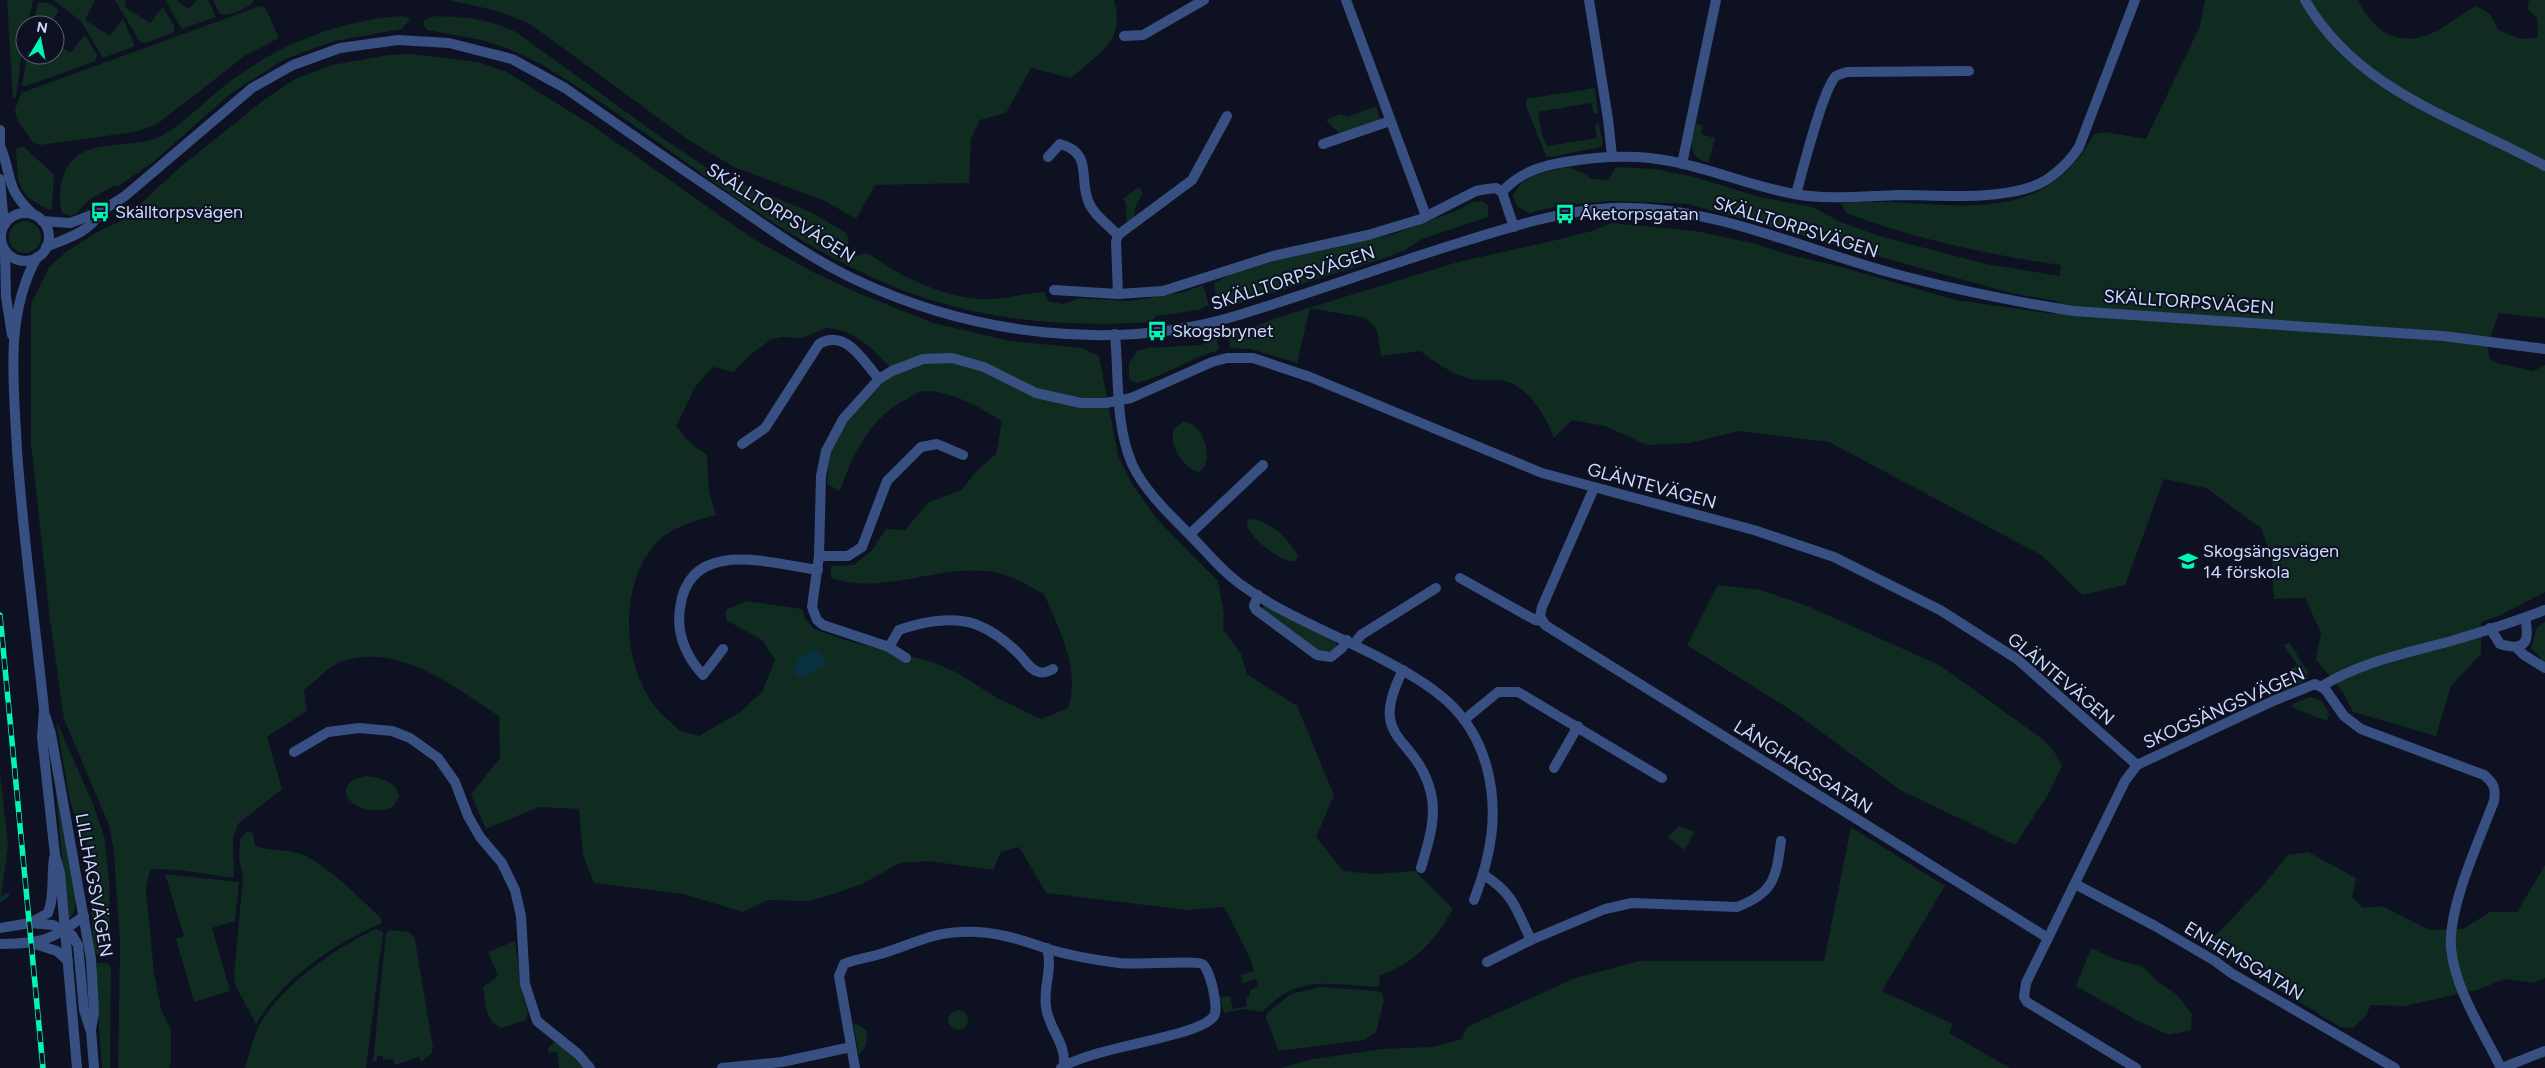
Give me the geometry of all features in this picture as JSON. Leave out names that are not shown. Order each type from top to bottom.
[{"type":"street","points":[[1124,36],[1144,35],[1204,0]]},
{"type":"street","points":[[1346,0],[1426,216]]},
{"type":"street","points":[[1589,0],[1612,156]]},
{"type":"street","points":[[1682,164],[1716,0]]},
{"type":"street","points":[[1502,192],[1519,176],[1545,166],[1612,156],[1637,156],[1682,164],[1753,185],[1796,194],[1824,196],[1997,194],[2021,190],[2041,182],[2061,167],[2079,147],[2134,0]]},
{"type":"street","points":[[2304,0],[2336,44],[2370,74],[2413,100],[2545,166]]},
{"type":"street","name":"SKÄLLTORPSVÄGEN","points":[[42,220],[70,223],[100,212],[124,196],[232,103],[287,68],[340,48],[366,43],[406,40],[448,42],[492,52],[538,72],[565,88],[784,239],[864,284],[941,312],[1003,326],[1072,335],[1115,334],[1197,325],[1239,315],[1407,259],[1514,227],[1565,214],[1598,209],[1671,211],[1725,220],[1892,273],[2021,302],[2064,309],[2443,336],[2545,349]]},
{"type":"street","points":[[1796,194],[1814,131],[1831,84],[1837,76],[1847,72],[1969,71]]},
{"type":"street","points":[[1118,294],[1116,242],[1118,235],[1192,180],[1227,116]]},
{"type":"street","points":[[1323,144],[1390,121]]},
{"type":"street","points":[[0,130],[0,149],[11,186],[23,205],[42,220],[48,232],[46,247]]},
{"type":"street","points":[[1048,157],[1058,144],[1065,146],[1078,155],[1083,161],[1088,202],[1118,235]]},
{"type":"street","name":"LILLHAGSVÄGEN","points":[[0,179],[4,225],[1,238],[5,251],[6,297],[13,338],[21,501],[44,709],[42,737],[55,855],[60,872],[77,1068]]},
{"type":"street","points":[[1054,290],[1118,294],[1163,291],[1273,256],[1368,235],[1426,216],[1476,191],[1496,188],[1502,192],[1514,227]]},
{"type":"street","name":"SKÄLLTORPSVÄGEN","points":[[46,247],[84,230],[97,219],[100,212]]},
{"type":"street","points":[[4,225],[16,214],[33,214]]},
{"type":"street","name":"LILLHAGSVÄGEN","points":[[13,338],[22,287],[37,257],[46,247]]},
{"type":"street","points":[[5,251],[20,260],[37,257]]},
{"type":"street","points":[[1115,334],[1119,401],[1125,444],[1133,466],[1156,498],[1221,568],[1240,584],[1404,670],[1440,693],[1464,720],[1482,752],[1494,802],[1492,836],[1484,875],[1474,900]]},
{"type":"street","points":[[742,444],[765,428],[819,344],[828,339],[838,340],[850,345],[879,380]]},
{"type":"street","name":"GLÄNTEVÄGEN","points":[[906,658],[889,647],[833,630],[817,620],[812,607],[819,556],[821,476],[826,451],[843,419],[879,380],[903,365],[923,359],[952,358],[984,367],[1021,386],[1054,398],[1081,403],[1119,401],[1142,394],[1212,362],[1233,357],[1254,358],[1310,377],[1542,473],[1762,533],[1833,556],[1894,585],[1940,610],[2017,659],[2137,765]]},
{"type":"street","points":[[819,556],[848,556],[862,546],[887,481],[921,447],[937,444],[963,456]]},
{"type":"street","points":[[1190,534],[1263,465]]},
{"type":"street","points":[[1542,621],[1540,616],[1542,608],[1594,488]]},
{"type":"street","points":[[723,649],[703,675],[691,660],[684,645],[678,624],[680,603],[685,586],[696,572],[715,562],[735,558],[818,570]]},
{"type":"street","name":"LÅNGHAGSGATAN","points":[[1460,578],[1535,620],[1542,621],[1568,641],[2048,938]]},
{"type":"street","points":[[1258,595],[1255,600],[1256,610],[1317,655],[1331,657],[1350,642],[1436,588]]},
{"type":"street","points":[[2322,686],[2355,668],[2525,618],[2545,610]]},
{"type":"street","points":[[2517,648],[2527,638],[2525,618]]},
{"type":"street","points":[[889,647],[899,630],[907,627],[947,621],[967,622],[991,631],[1039,673],[1053,669]]},
{"type":"street","points":[[2490,628],[2500,644],[2517,648],[2524,656],[2545,668]]},
{"type":"street","points":[[1404,670],[1391,696],[1389,716],[1396,736],[1422,768],[1431,796],[1432,824],[1421,868]]},
{"type":"street","name":"SKOGSÄNGSVÄGEN","points":[[2136,1068],[2028,1002],[2024,997],[2026,983],[2125,781],[2137,765],[2273,701],[2315,684],[2322,686],[2344,716],[2361,729],[2484,775],[2493,784],[2496,792],[2494,801],[2462,889],[2454,920],[2451,947],[2458,975],[2474,1014],[2502,1068]]},
{"type":"street","points":[[1464,720],[1493,696],[1510,690],[1529,697],[1662,778]]},
{"type":"street","name":"LILLHAGSVÄGEN","points":[[44,709],[52,734],[91,959],[94,1003],[91,1030],[94,1068]]},
{"type":"street","points":[[1554,768],[1578,726]]},
{"type":"street","points":[[294,752],[328,732],[359,728],[392,731],[410,738],[438,758],[456,782],[468,816],[480,838],[502,863],[515,890],[522,916],[525,984],[535,1016],[544,1027],[578,1054],[590,1068]]},
{"type":"street","points":[[1487,962],[1531,940],[1605,909],[1632,904],[1737,907],[1745,904],[1766,892],[1777,871],[1781,841]]},
{"type":"street","points":[[30,923],[46,915],[50,907],[55,855]]},
{"type":"street","points":[[1484,875],[1502,886],[1513,900],[1531,940]]},
{"type":"street","name":"ENHEMSGATAN","points":[[2075,884],[2155,926],[2223,966],[2231,973],[2395,1068]]},
{"type":"street","points":[[0,944],[32,943],[51,938],[84,916]]},
{"type":"street","points":[[0,928],[30,923],[53,925],[72,935],[78,945],[84,1010],[91,1030]]},
{"type":"street","points":[[855,1068],[839,976],[844,964],[878,954],[917,939],[960,932],[1001,934],[1036,943],[1047,948],[1121,963],[1201,963],[1206,968],[1216,1006],[1216,1014],[1211,1019],[1185,1031],[1105,1050],[1078,1059],[1063,1067]]},
{"type":"street","points":[[32,943],[57,950],[68,961]]},
{"type":"street","points":[[1047,948],[1050,962],[1046,1008],[1065,1052],[1063,1067]]},
{"type":"street","points":[[1050,962],[1060,951]]},
{"type":"street","points":[[722,1068],[782,1062],[851,1047]]},
{"type":"street","points":[[2502,1068],[2545,1051]]},
{"type":"street","points":[[1065,1052],[1078,1059]]},
{"type":"green space","points":[[7,0],[33,0],[30,15],[15,15],[15,65],[20,65],[16,97],[13,98]]},
{"type":"green space","points":[[53,0],[95,0],[85,20],[110,36],[123,19],[135,46],[103,58],[81,21]]},
{"type":"green space","points":[[115,0],[126,0],[125,7],[150,23],[163,7],[174,26],[174,32],[146,43],[140,42]]},
{"type":"green space","points":[[165,0],[176,0],[188,9],[197,0],[208,0],[216,17],[182,29]]},
{"type":"green space","points":[[213,0],[254,0],[244,9],[224,15],[220,14]]},
{"type":"green space","points":[[448,0],[1114,0],[1117,14],[1113,37],[1108,45],[1071,78],[1031,68],[1006,113],[980,120],[971,139],[969,183],[875,185],[856,219],[825,201],[734,167],[687,139],[530,24],[498,11]]},
{"type":"green space","points":[[2205,0],[2358,0],[2370,20],[2378,27],[2387,33],[2407,39],[2430,34],[2477,6],[2490,14],[2499,30],[2520,39],[2538,37],[2537,18],[2527,9],[2529,0],[2545,0],[2545,318],[2499,313],[2487,345],[2490,359],[2497,363],[2533,371],[2545,365],[2545,592],[2499,616],[2481,622],[2481,654],[2451,686],[2436,736],[2353,712],[2343,692],[2316,660],[2321,633],[2305,598],[2274,599],[2271,556],[2261,528],[2206,488],[2164,479],[2125,585],[2082,595],[2041,555],[1829,442],[1738,431],[1690,443],[1647,445],[1605,426],[1572,420],[1554,438],[1536,404],[1522,389],[1514,384],[1500,380],[1476,380],[1460,376],[1420,351],[1381,356],[1377,330],[1366,318],[1310,308],[1297,363],[1250,349],[1230,348],[1228,334],[1276,318],[1458,262],[1592,231],[1611,223],[1696,231],[1752,243],[1956,300],[2055,314],[2057,301],[2011,293],[1688,204],[1612,201],[1557,206],[1529,213],[1518,207],[1513,197],[1522,183],[1529,178],[1553,170],[1570,167],[1591,179],[1608,180],[1616,167],[1654,169],[1691,176],[1760,197],[1812,207],[1841,222],[1879,236],[1986,264],[2060,276],[2061,265],[1979,251],[1898,231],[1846,213],[1841,203],[1877,202],[1982,205],[2014,200],[2044,188],[2070,167],[2094,134],[2106,132],[2146,139],[2200,26]]},
{"type":"green space","points":[[38,2],[49,3],[59,10],[56,15],[35,15]]},
{"type":"green space","points":[[260,6],[265,7],[279,38],[246,55],[156,125],[135,132],[40,145],[33,143],[17,119],[15,110],[21,93]]},
{"type":"green space","points":[[401,16],[409,18],[402,29],[335,41],[285,59],[230,94],[152,163],[117,187],[115,185],[89,200],[77,213],[70,216],[62,213],[60,199],[61,183],[71,162],[84,152],[103,146],[137,143],[157,138],[183,121],[243,72],[263,59],[307,38],[353,23]]},
{"type":"green space","points":[[436,16],[489,22],[519,34],[655,133],[716,174],[811,212],[846,233],[849,241],[845,251],[850,255],[855,256],[866,253],[909,278],[936,290],[979,299],[1003,298],[1044,292],[1048,301],[1063,304],[1080,298],[1129,301],[1184,292],[1203,285],[1209,305],[1199,310],[1156,316],[1153,322],[1086,324],[1019,319],[986,314],[921,297],[843,263],[798,238],[754,210],[583,90],[539,63],[504,47],[481,40],[427,30],[423,25],[425,19]]},
{"type":"green space","points":[[85,35],[97,55],[95,61],[27,86],[22,86],[25,65],[65,65],[65,50],[70,53]]},
{"type":"green space","points":[[411,54],[478,62],[507,72],[593,126],[752,238],[813,272],[856,292],[933,323],[1011,341],[1082,348],[1099,356],[1118,455],[1131,482],[1156,518],[1218,581],[1224,614],[1223,629],[1241,654],[1247,674],[1297,706],[1334,795],[1316,837],[1343,871],[1373,874],[1415,871],[1453,909],[1431,941],[1403,965],[1379,976],[1380,984],[1378,987],[1330,984],[1302,986],[1289,991],[1262,1012],[1243,1009],[1224,1013],[1220,997],[1230,996],[1233,1009],[1247,1006],[1246,1000],[1250,990],[1258,986],[1256,979],[1243,983],[1241,975],[1254,971],[1251,960],[1224,907],[1186,910],[1046,893],[1019,847],[1001,852],[993,870],[928,861],[900,863],[862,884],[839,892],[810,901],[768,900],[743,912],[683,894],[594,883],[583,855],[579,809],[539,807],[486,829],[471,794],[500,758],[499,716],[464,692],[424,670],[404,662],[383,658],[361,657],[335,664],[326,671],[304,690],[307,711],[267,737],[282,789],[238,824],[233,839],[234,878],[179,870],[150,869],[146,890],[154,973],[161,1009],[171,1030],[171,1063],[169,1068],[118,1068],[120,944],[114,852],[109,825],[64,719],[50,620],[31,444],[31,304],[49,267],[67,251],[101,230],[123,220],[179,168],[265,99],[295,79],[332,65],[389,55]],"holes":[[[826,328],[847,332],[864,342],[894,372],[866,399],[842,429],[831,452],[827,484],[840,491],[857,450],[873,426],[894,407],[920,392],[935,392],[955,397],[975,405],[1002,421],[996,454],[977,470],[962,490],[929,502],[905,530],[886,529],[872,550],[854,565],[831,566],[831,578],[851,583],[872,584],[956,571],[977,571],[1004,574],[1044,594],[1062,636],[1070,664],[1072,679],[1068,708],[1041,719],[997,698],[958,673],[932,662],[845,640],[814,629],[806,620],[802,609],[746,601],[726,610],[726,620],[762,640],[775,660],[762,692],[740,712],[699,736],[679,730],[652,702],[641,682],[633,659],[630,635],[633,587],[641,566],[659,540],[682,526],[716,515],[709,491],[707,455],[691,444],[676,426],[695,387],[713,367],[734,372],[750,355],[772,339],[782,337],[802,338]]]},
{"type":"green space","points":[[1595,88],[1598,113],[1594,114],[1591,103],[1538,112],[1542,135],[1547,146],[1597,138],[1595,125],[1599,124],[1603,144],[1600,147],[1551,157],[1546,156],[1526,106],[1526,99]]},
{"type":"green space","points":[[1376,106],[1380,119],[1340,134],[1326,120],[1340,114],[1347,117]]},
{"type":"green space","points":[[1696,123],[1703,126],[1701,134],[1715,138],[1708,163],[1701,160],[1693,152],[1692,142]]},
{"type":"green space","points":[[23,146],[54,175],[52,209],[48,209],[29,198],[20,186],[16,149]]},
{"type":"green space","points":[[1139,187],[1143,193],[1135,208],[1134,218],[1127,223],[1126,203],[1123,199]]},
{"type":"green space","points":[[1482,201],[1488,206],[1488,217],[1422,239],[1405,250],[1385,258],[1231,306],[1223,305],[1217,301],[1214,283],[1229,275],[1278,260],[1397,233],[1458,210],[1472,202]]},
{"type":"green space","points":[[25,221],[37,225],[41,237],[37,249],[25,253],[13,249],[9,237],[13,225]]},
{"type":"green space","points":[[1217,338],[1219,350],[1147,380],[1136,383],[1129,379],[1129,363],[1137,351],[1148,348],[1201,345]]},
{"type":"green space","points":[[1183,422],[1190,423],[1196,428],[1205,443],[1206,460],[1204,467],[1199,472],[1193,470],[1182,461],[1173,442],[1174,429]]},
{"type":"green space","points":[[1253,519],[1267,524],[1285,538],[1298,556],[1296,561],[1293,562],[1280,557],[1261,544],[1247,527],[1248,520]]},
{"type":"green space","points":[[1718,585],[1761,590],[1810,607],[1941,666],[2045,741],[2054,751],[2062,766],[2049,793],[2015,845],[1900,790],[1794,712],[1687,645]]},
{"type":"green space","points":[[1263,605],[1336,642],[1336,648],[1323,654],[1261,611]]},
{"type":"green space","points":[[2545,622],[2544,662],[2531,648],[2537,627]]},
{"type":"green space","points":[[2289,642],[2308,672],[2307,680],[2286,690],[2279,688],[2278,684],[2287,672],[2297,665],[2284,645]]},
{"type":"green space","points":[[2310,697],[2322,701],[2329,714],[2327,721],[2291,707],[2295,703]]},
{"type":"green space","points":[[56,720],[93,804],[104,836],[109,880],[110,949],[103,954],[94,954],[90,889],[94,888],[94,879],[85,839],[82,839],[70,801]]},
{"type":"green space","points":[[0,772],[8,846],[0,903]]},
{"type":"green space","points":[[367,776],[382,779],[395,787],[399,796],[394,806],[381,810],[369,810],[359,807],[351,801],[346,794],[347,787],[353,780]]},
{"type":"green space","points":[[55,783],[76,900],[74,912],[68,922]]},
{"type":"green space","points":[[1679,826],[1695,832],[1684,850],[1668,837]]},
{"type":"green space","points":[[1851,827],[1945,886],[1882,991],[1953,1024],[1949,1033],[2010,1068],[1280,1068],[1313,1059],[1382,1049],[1433,1047],[1462,1039],[1467,1027],[1575,978],[1640,961],[1824,961]]},
{"type":"green space","points":[[247,831],[253,833],[255,845],[267,849],[298,853],[315,861],[344,884],[380,917],[382,923],[346,941],[311,964],[280,992],[256,1024],[236,986],[234,975],[243,877],[239,859],[240,840]]},
{"type":"green space","points":[[2308,852],[2356,878],[2352,897],[2363,908],[2382,906],[2429,930],[2463,929],[2490,912],[2517,912],[2545,865],[2545,978],[2534,983],[2504,979],[2480,989],[2405,1006],[2371,1005],[2365,1017],[2353,1028],[2340,1027],[2194,938],[2190,932],[2215,936],[2261,888],[2288,855]]},
{"type":"green space","points":[[165,874],[239,882],[235,921],[212,928],[230,991],[194,1002],[176,939],[184,936]]},
{"type":"green space","points":[[376,929],[383,932],[366,1068],[245,1068],[260,1024],[282,995],[311,969],[328,957]]},
{"type":"green space","points":[[391,930],[409,932],[415,939],[433,1048],[432,1053],[421,1062],[419,1057],[395,1065],[393,1059],[383,1060],[382,1056],[377,1056],[377,1061],[373,1061],[386,933]]},
{"type":"green space","points":[[515,941],[522,993],[528,1012],[526,1020],[501,1028],[491,1020],[486,1005],[483,987],[498,976],[488,952]]},
{"type":"green space","points":[[2091,948],[2117,960],[2142,966],[2157,981],[2176,994],[2192,1014],[2191,1030],[2169,1035],[2136,1020],[2076,986]]},
{"type":"green space","points":[[97,963],[107,963],[111,967],[110,1068],[102,1068],[95,972]]},
{"type":"green space","points":[[1320,987],[1377,991],[1382,993],[1384,1000],[1376,1032],[1364,1040],[1279,1051],[1266,1018],[1267,1013],[1291,994]]},
{"type":"green space","points":[[954,1010],[962,1010],[968,1016],[968,1024],[962,1030],[954,1030],[948,1024],[948,1016]]},
{"type":"green space","points":[[853,1023],[867,1031],[866,1046],[859,1055]]},
{"type":"green space","points":[[554,1042],[567,1050],[583,1068],[559,1068],[557,1052],[548,1053],[548,1048]]},
{"type":"water","points":[[815,649],[825,658],[826,665],[804,677],[796,675],[794,668],[797,659]]},
{"type":"waterway","points":[[0,900],[7,895]]},
{"type":"railway","points":[[0,615],[43,1068]]},
{"type":"place","name":"Skälltorpsvägen","points":[[100,212]]},
{"type":"place","name":"Åketorpsgatan","points":[[1565,214]]},
{"type":"place","name":"Skogsbrynet","points":[[1157,331]]},
{"type":"place","name":"Skogsängsvägen 14 förskola","points":[[2188,561]]}]
